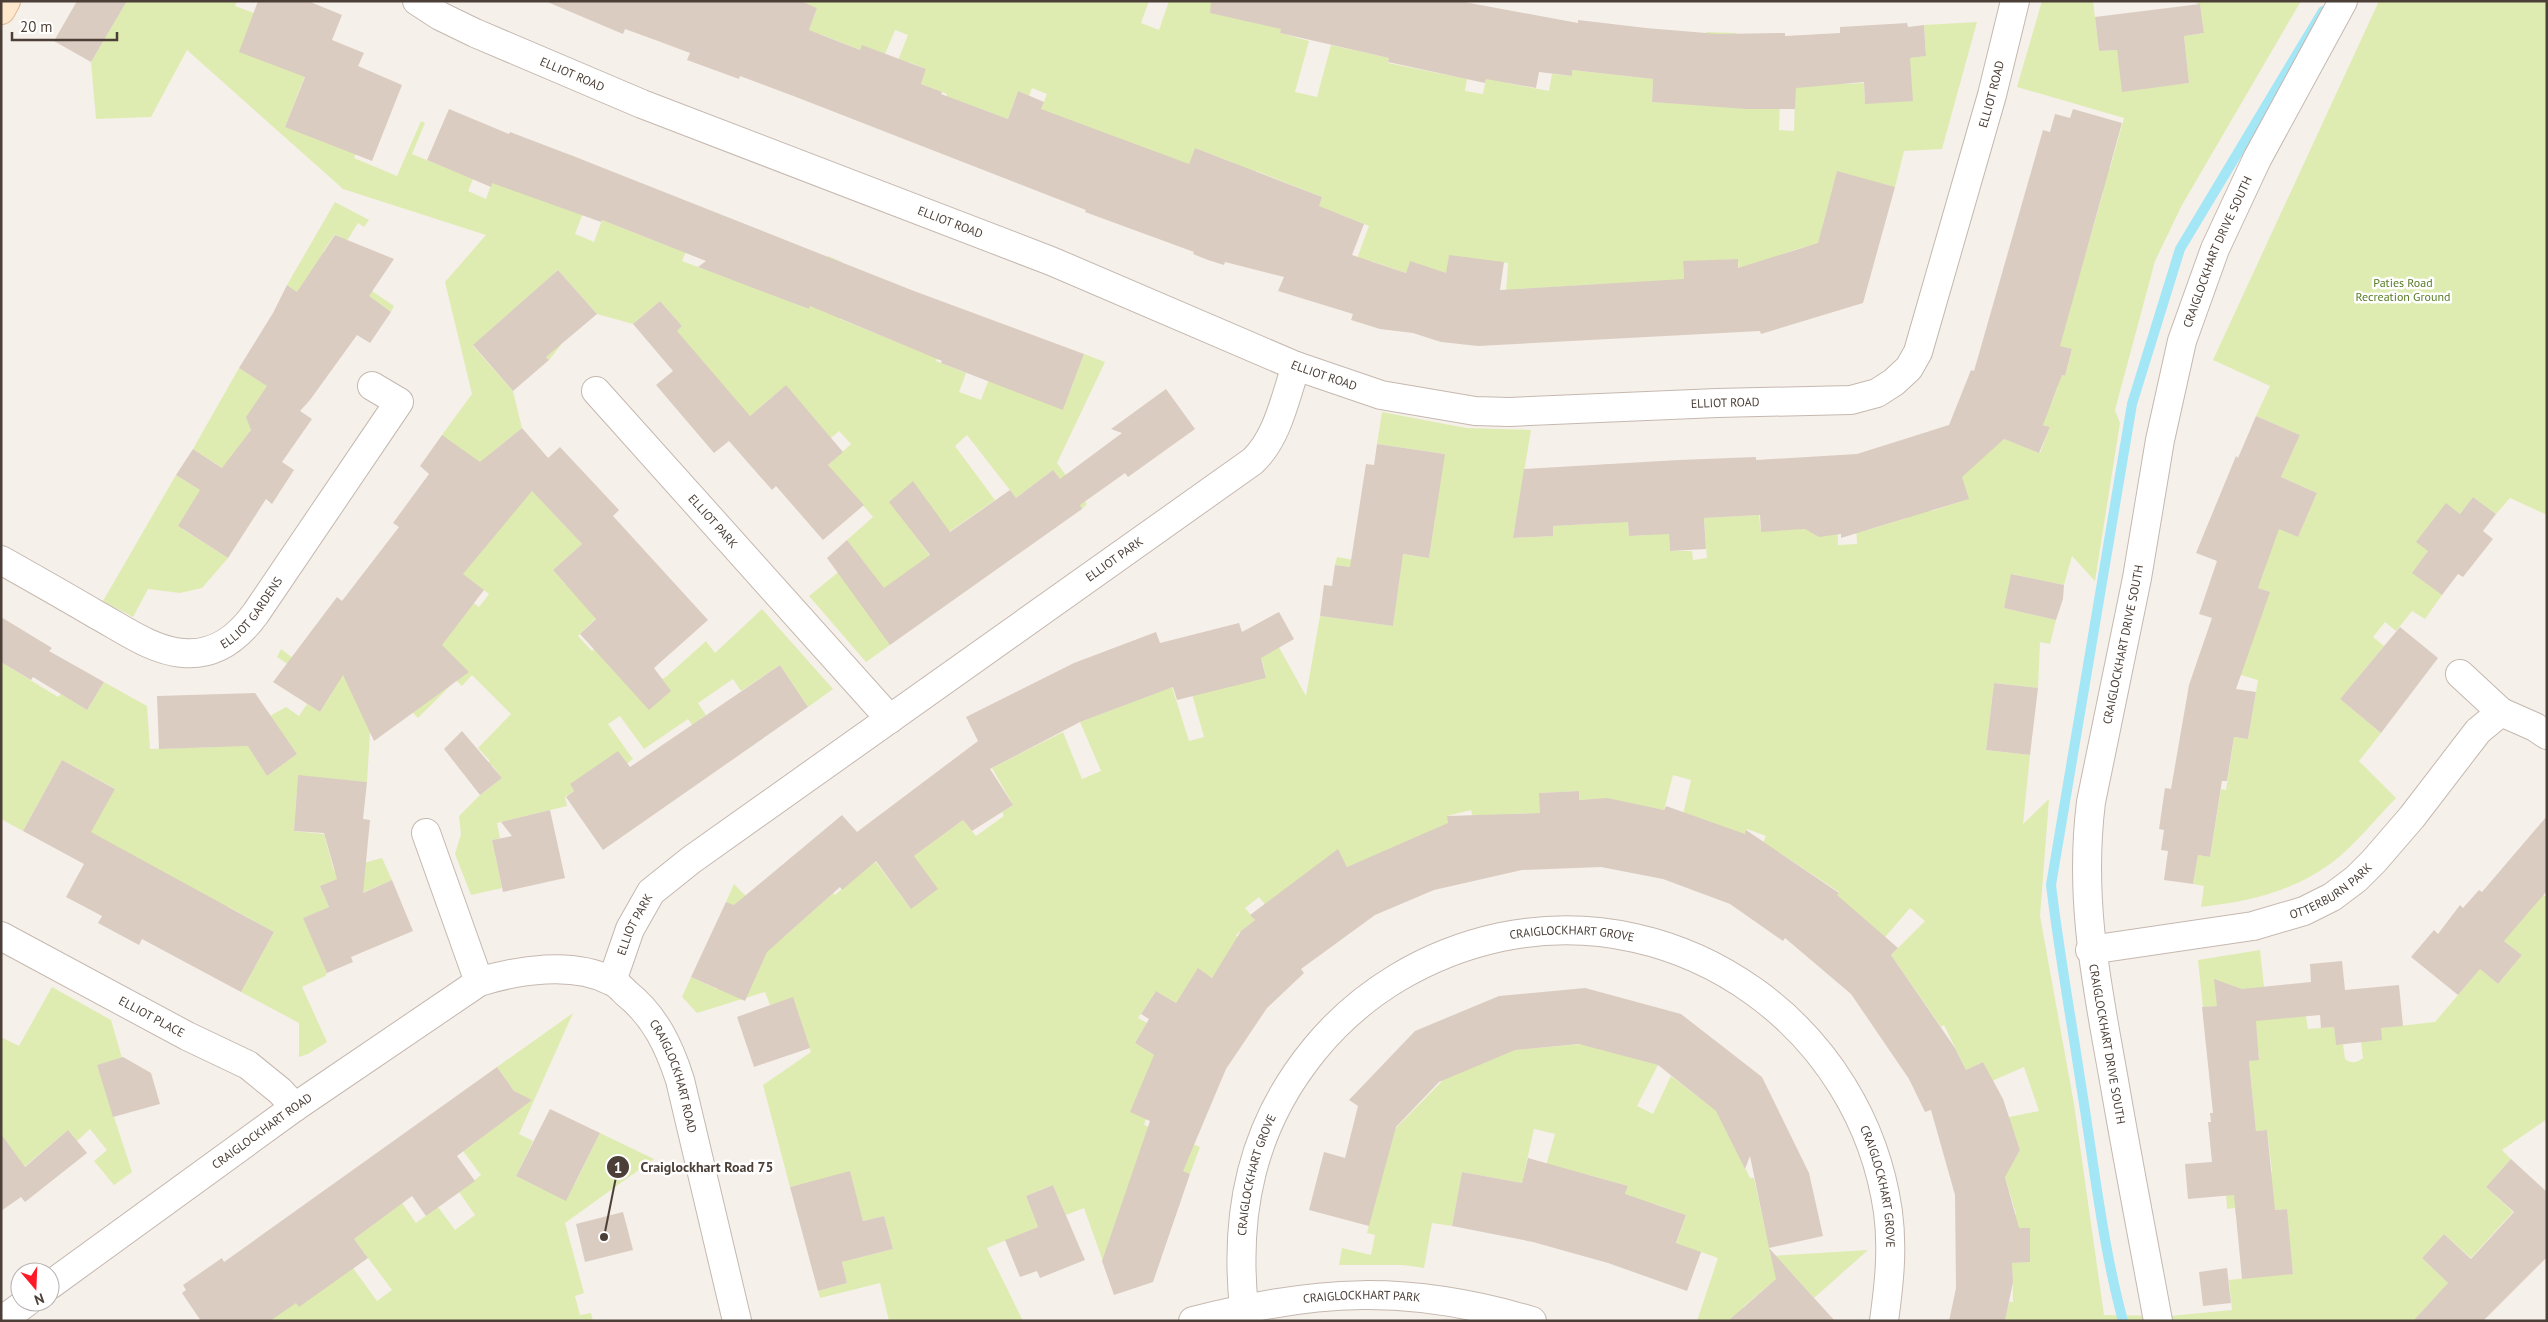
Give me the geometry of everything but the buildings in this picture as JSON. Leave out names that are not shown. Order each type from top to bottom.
[{"type":"street","points":[[1,10],[6,1]]},
{"type":"street","name":"ELLIOT ROAD","points":[[418,1],[440,16],[475,33],[642,104],[1051,261],[1296,366],[1381,395],[1475,411],[1545,412],[1717,403],[1851,400],[1877,393],[1899,378],[1918,352],[1992,95],[2015,1]]},
{"type":"street","name":"CRAIGLOCKHART DRIVE SOUTH","points":[[2158,1321],[2090,950],[2086,870],[2087,835],[2091,802],[2136,578],[2160,440],[2182,342],[2215,249],[2257,159],[2343,1]]},
{"type":"street","name":"ELLIOT PARK","points":[[612,981],[630,929],[651,892],[699,855],[1253,461],[1262,452],[1272,435],[1296,366]]},
{"type":"street","name":"ELLIOT GARDENS","points":[[1,560],[122,629],[166,650],[184,653],[204,652],[225,644],[243,632],[399,402],[372,386]]},
{"type":"street","name":"ELLIOT PARK","points":[[596,391],[890,719]]},
{"type":"street","points":[[2460,674],[2501,712],[2535,727],[2547,735]]},
{"type":"street","name":"OTTERBURN PARK","points":[[2090,950],[2252,926],[2304,911],[2332,897],[2356,879],[2374,861],[2412,817],[2478,731],[2501,712]]},
{"type":"street","points":[[426,833],[479,982]]},
{"type":"street","name":"CRAIGLOCKHART GROVE","points":[[1244,1308],[1240,1271],[1240,1235],[1245,1198],[1254,1162],[1266,1127],[1282,1094],[1326,1035],[1353,1009],[1382,987],[1422,964],[1482,941],[1518,934],[1556,931],[1629,936],[1665,946],[1699,959],[1732,976],[1762,997],[1790,1020],[1816,1047],[1838,1077],[1856,1109],[1871,1143],[1882,1178],[1888,1214],[1890,1251],[1889,1288],[1884,1321]]},
{"type":"street","name":"ELLIOT PLACE","points":[[1,936],[188,1036],[248,1065],[280,1091],[295,1107]]},
{"type":"street","name":"CRAIGLOCKHART ROAD","points":[[60,1279],[295,1107],[479,982],[508,973],[540,969],[582,972],[612,981],[639,1003],[659,1029],[670,1050],[680,1080],[737,1321]]},
{"type":"street","name":"CRAIGLOCKHART PARK","points":[[1193,1321],[1244,1308],[1299,1298],[1345,1294],[1384,1294],[1483,1306],[1532,1321]]},
{"type":"street","points":[[1,1320],[13,1312]]},
{"type":"green space","points":[[127,1],[237,1],[235,6],[254,13],[308,68],[285,127],[364,134],[354,158],[397,176],[421,121],[425,123],[412,154],[473,179],[468,191],[486,199],[501,157],[571,155],[585,161],[570,207],[583,213],[575,234],[594,242],[602,220],[668,246],[688,247],[682,261],[733,280],[772,264],[762,291],[809,309],[828,256],[842,262],[831,286],[850,294],[840,319],[919,351],[948,331],[936,361],[966,373],[959,392],[981,400],[998,355],[1063,410],[1084,354],[1105,362],[1057,463],[1087,504],[1082,509],[1053,470],[1016,498],[967,435],[955,446],[995,500],[949,532],[890,502],[930,556],[890,645],[866,662],[809,596],[858,556],[847,540],[873,517],[828,465],[851,444],[839,431],[814,453],[786,385],[750,416],[656,350],[682,326],[660,301],[633,324],[597,314],[558,270],[523,301],[561,345],[549,360],[508,314],[473,346],[513,391],[522,428],[490,454],[502,469],[534,442],[548,458],[523,481],[582,544],[553,570],[565,584],[588,564],[599,615],[578,636],[592,651],[630,615],[636,695],[667,676],[706,641],[715,653],[762,609],[833,689],[808,707],[780,665],[741,691],[733,679],[698,703],[706,715],[700,719],[706,727],[697,732],[688,719],[644,749],[620,716],[608,724],[633,759],[624,766],[570,784],[574,791],[565,797],[567,806],[497,823],[500,838],[492,840],[502,888],[471,895],[455,854],[461,834],[459,816],[480,795],[502,778],[492,765],[470,782],[474,773],[490,761],[478,748],[511,714],[472,675],[462,686],[456,680],[418,718],[388,688],[370,732],[367,782],[298,776],[294,831],[324,834],[334,871],[382,858],[392,880],[348,899],[339,878],[320,886],[329,907],[304,918],[327,973],[325,976],[302,987],[327,1042],[308,1054],[299,1057],[299,1023],[241,992],[274,932],[227,906],[206,944],[79,853],[114,788],[62,760],[23,831],[1,819],[1,662],[58,697],[61,694],[87,710],[104,682],[147,706],[150,749],[218,747],[241,733],[267,776],[297,754],[270,716],[286,707],[299,716],[307,704],[320,712],[332,693],[277,657],[281,649],[293,658],[315,626],[352,653],[447,582],[479,607],[489,594],[435,554],[442,435],[472,394],[445,282],[486,235],[343,189],[187,50],[151,117],[96,119],[91,62]]},
{"type":"green space","points":[[757,1],[1149,1],[1141,23],[1159,30],[1169,1],[1258,1],[1286,12],[1280,33],[1309,41],[1295,92],[1317,97],[1331,45],[1389,58],[1388,63],[1467,79],[1465,91],[1483,94],[1490,58],[1507,83],[1549,91],[1552,74],[1571,76],[1572,70],[1653,79],[1652,102],[1700,105],[1706,32],[1736,33],[1736,84],[1780,96],[1779,130],[1794,131],[1797,36],[1827,34],[1829,59],[1842,58],[1844,84],[1864,83],[1865,104],[1910,58],[1926,56],[1924,25],[1977,22],[1942,149],[1904,151],[1895,187],[1837,172],[1823,224],[1826,244],[1803,247],[1792,251],[1739,276],[1738,259],[1683,262],[1686,311],[1601,284],[1518,289],[1505,307],[1508,263],[1449,256],[1442,309],[1410,262],[1406,273],[1371,261],[1348,283],[1369,226],[1339,214],[1328,243],[1312,222],[1322,197],[1256,171],[1239,217],[1216,208],[1234,163],[1195,148],[1175,202],[1173,159],[1048,112],[1038,117],[1047,94],[1032,88],[1029,96],[1018,91],[1008,119],[959,101],[949,127],[936,122],[947,94],[921,84],[926,69],[909,62],[903,77],[893,73],[908,35],[895,30],[885,54],[860,50],[820,34],[795,67],[817,8],[803,2]]},
{"type":"green space","points":[[2042,1],[2093,1],[2099,51],[2117,50],[2120,71],[2140,89],[2189,83],[2184,36],[2204,33],[2200,4],[2197,4],[2196,1],[2301,1],[2182,205],[2155,261],[2115,410],[2120,423],[2095,581],[2072,556],[2064,585],[2012,574],[2004,608],[2056,620],[2050,644],[2040,642],[2038,688],[1994,683],[1986,750],[2030,755],[2023,824],[2049,799],[2040,916],[2074,1104],[2104,1315],[2170,1316],[2232,1310],[2229,1280],[2293,1273],[2286,1209],[2235,1214],[2235,1208],[2227,1209],[2226,1193],[2272,1172],[2267,1130],[2256,1131],[2249,1061],[2259,1059],[2255,1017],[2234,986],[2225,984],[2217,1006],[2203,1007],[2198,960],[2260,950],[2264,987],[2306,1016],[2308,1029],[2334,1027],[2336,1044],[2343,1044],[2345,1059],[2350,1062],[2356,1062],[2363,1058],[2361,1042],[2381,1028],[2435,1022],[2480,969],[2498,984],[2522,955],[2504,941],[2522,878],[2547,898],[2547,1119],[2502,1150],[2511,1159],[2486,1187],[2513,1212],[2471,1258],[2444,1234],[2422,1258],[2448,1283],[2413,1321],[2005,1321],[2009,1302],[2013,1302],[2012,1263],[2030,1262],[2030,1228],[2012,1229],[2012,1215],[2016,1214],[2001,1163],[2015,1159],[2020,1150],[2014,1133],[1989,1121],[2039,1111],[2024,1067],[1992,1081],[1983,1062],[1966,1070],[1944,1025],[1941,1027],[1891,955],[1925,921],[1910,908],[1880,943],[1831,903],[1839,892],[1777,851],[1757,856],[1766,836],[1747,829],[1739,849],[1680,827],[1691,780],[1673,775],[1664,810],[1597,799],[1579,800],[1579,791],[1540,793],[1540,813],[1509,814],[1475,825],[1471,810],[1447,816],[1450,830],[1405,843],[1347,867],[1338,850],[1277,919],[1259,897],[1245,908],[1255,920],[1236,935],[1249,951],[1223,976],[1217,970],[1212,978],[1198,969],[1176,1003],[1156,991],[1138,1018],[1147,1023],[1135,1043],[1163,1061],[1144,1125],[1200,1147],[1190,1174],[1139,1156],[1105,1267],[1084,1208],[1066,1215],[1053,1185],[1026,1196],[1038,1227],[987,1248],[1023,1321],[889,1321],[880,1283],[820,1298],[818,1291],[847,1283],[842,1262],[893,1249],[884,1216],[863,1221],[850,1172],[790,1187],[763,1085],[811,1052],[793,998],[770,1005],[765,992],[697,1013],[682,997],[691,977],[717,989],[751,987],[772,940],[751,913],[726,902],[734,884],[785,936],[833,893],[835,895],[875,861],[911,909],[914,856],[963,820],[976,836],[1004,816],[1002,812],[1013,805],[992,768],[1063,732],[1082,779],[1101,771],[1080,722],[1172,687],[1189,741],[1204,737],[1183,662],[1254,681],[1266,677],[1262,660],[1250,664],[1271,633],[1306,696],[1320,616],[1393,626],[1400,574],[1335,565],[1337,557],[1359,561],[1361,548],[1429,558],[1435,519],[1410,515],[1445,454],[1377,444],[1382,412],[1466,428],[1531,430],[1513,538],[1553,536],[1553,526],[1606,523],[1603,464],[1608,464],[1610,494],[1626,494],[1629,536],[1648,535],[1647,521],[1668,519],[1670,551],[1692,551],[1693,560],[1707,558],[1704,518],[1759,515],[1761,532],[1810,516],[1811,532],[1819,537],[1833,531],[1837,514],[1838,545],[1857,544],[1854,483],[1868,530],[1907,518],[1924,486],[1932,511],[1968,499],[1949,435],[1959,421],[2040,453],[2050,427],[2033,421],[2052,402],[2058,386],[2052,373],[2065,376],[2072,350],[2059,346],[2103,193],[2077,186],[2084,161],[2110,168],[2124,118],[2017,87]]},
{"type":"green space","name":"Paties Road Recreation Ground","points":[[2379,1],[2547,1],[2547,515],[2510,498],[2496,514],[2473,497],[2460,514],[2446,504],[2428,551],[2413,573],[2442,595],[2425,619],[2412,611],[2396,631],[2385,622],[2373,637],[2384,646],[2340,699],[2381,733],[2359,761],[2396,798],[2342,854],[2303,880],[2253,898],[2201,907],[2204,886],[2193,884],[2198,855],[2210,857],[2221,789],[2226,790],[2234,737],[2248,739],[2258,680],[2197,662],[2201,650],[2269,592],[2258,588],[2267,562],[2246,514],[2298,537],[2317,493],[2281,477],[2300,435],[2256,416],[2270,386],[2213,360]]},
{"type":"green space","points":[[335,202],[369,220],[364,227],[358,223],[346,242],[335,234],[323,252],[334,259],[331,263],[394,306],[391,312],[350,284],[328,315],[287,285]]},
{"type":"green space","points":[[239,368],[271,388],[246,417],[254,425],[249,433],[255,437],[232,474],[193,449]]},
{"type":"green space","points":[[176,475],[210,496],[186,513],[182,529],[228,558],[202,588],[180,593],[148,589],[133,617],[103,601]]},
{"type":"green space","points":[[52,987],[111,1020],[122,1058],[97,1065],[132,1172],[114,1185],[94,1161],[107,1150],[90,1129],[77,1141],[68,1130],[24,1167],[1,1134],[1,1037],[19,1046]]},
{"type":"green space","points":[[573,1013],[519,1134],[533,1141],[516,1176],[542,1189],[550,1172],[575,1184],[600,1133],[654,1159],[565,1223],[584,1293],[575,1296],[580,1315],[591,1313],[593,1321],[270,1321],[272,1269],[299,1306],[353,1268],[377,1301],[392,1290],[354,1239],[402,1203],[416,1223],[438,1207],[455,1230],[475,1215],[459,1192],[481,1175],[463,1151],[476,1142],[472,1137],[521,1101],[497,1067]]},
{"type":"green space","points":[[1505,1017],[1526,1049],[1583,1044],[1658,1065],[1637,1106],[1653,1114],[1671,1076],[1718,1112],[1750,1178],[1754,1178],[1771,1256],[1868,1250],[1814,1298],[1788,1269],[1743,1307],[1755,1321],[1697,1321],[1718,1258],[1701,1252],[1695,1268],[1671,1259],[1686,1215],[1655,1204],[1619,1211],[1628,1186],[1585,1174],[1540,1187],[1555,1134],[1534,1129],[1522,1183],[1462,1172],[1452,1226],[1432,1223],[1424,1268],[1403,1265],[1339,1265],[1342,1248],[1371,1255],[1375,1235],[1367,1233],[1393,1131]]},
{"type":"waterway","points":[[2123,1321],[2109,1262],[2099,1203],[2051,885],[2132,404],[2180,249],[2323,11]]},
{"type":"place","name":"Craiglockhart Road 75","points":[[604,1237]]}]
